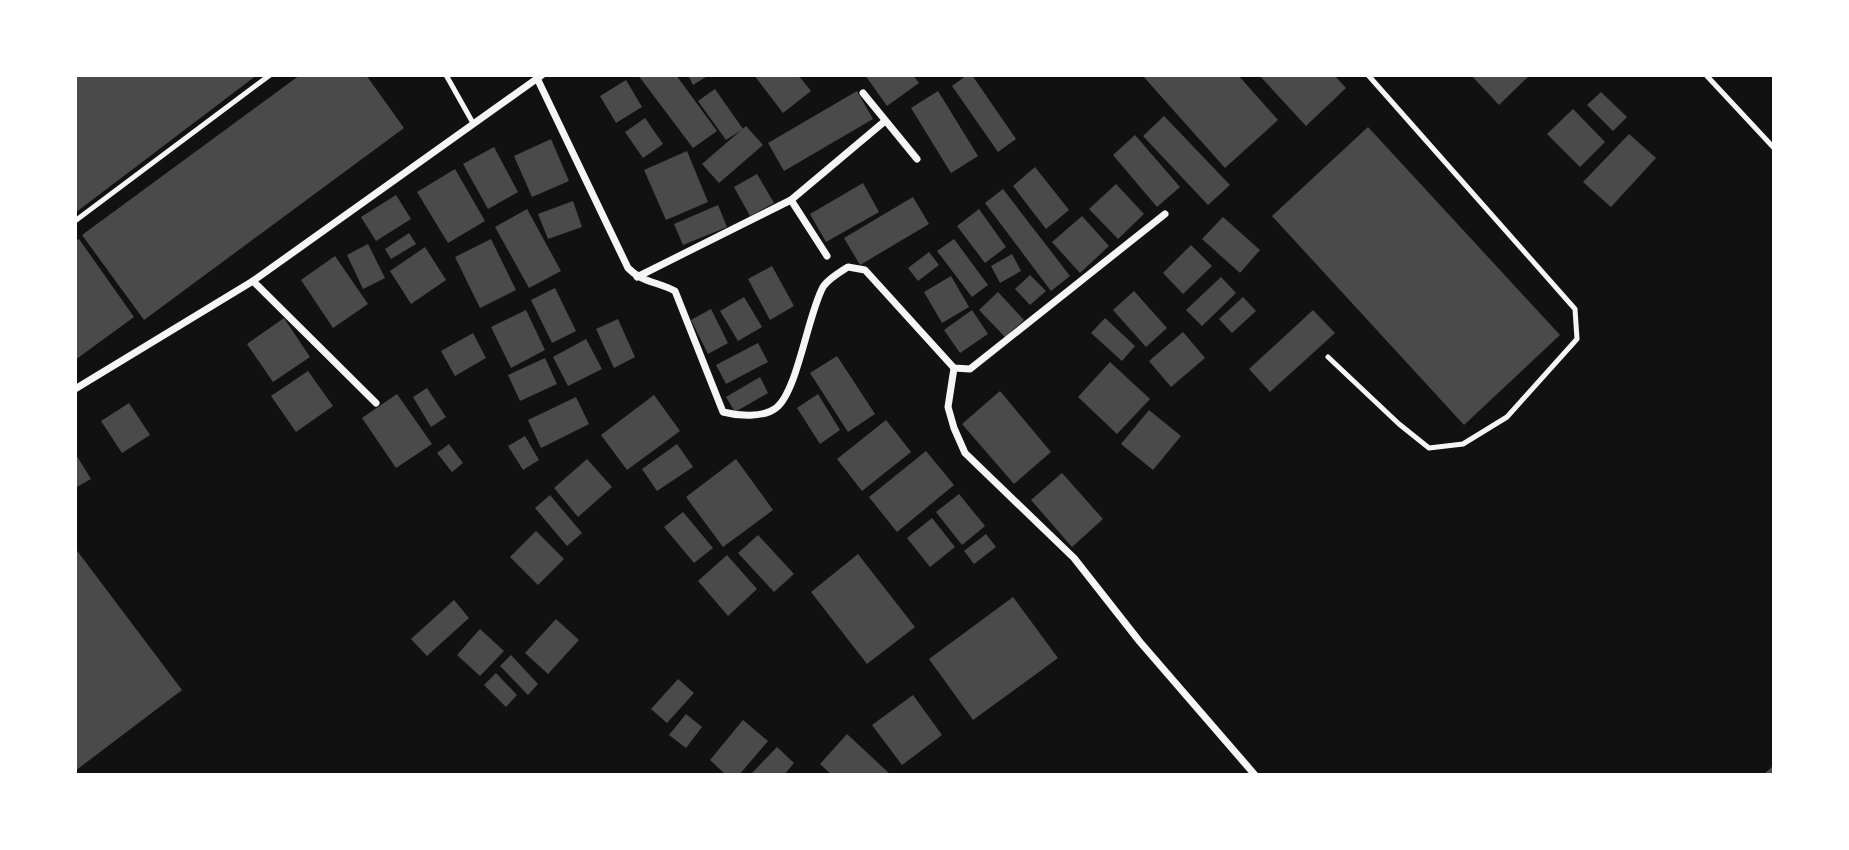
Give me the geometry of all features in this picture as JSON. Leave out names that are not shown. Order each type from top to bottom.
[{"type":"street","points":[[75,389],[253,281],[473,122],[540,77],[628,268],[636,277],[665,285],[676,292],[723,412],[742,417],[775,409],[787,394],[824,284],[848,267],[865,270],[954,369],[970,369],[1166,214]]},
{"type":"street","points":[[863,93],[917,159]]},
{"type":"street","points":[[636,277],[791,200],[885,121]]},
{"type":"street","points":[[791,200],[827,256]]},
{"type":"street","points":[[253,281],[376,403]]},
{"type":"street","points":[[954,369],[948,407],[965,453],[1074,558],[1140,642],[1255,775]]},
{"type":"lane","points":[[75,221],[270,75]]},
{"type":"lane","points":[[446,75],[473,122]]},
{"type":"lane","points":[[1328,357],[1399,424],[1429,448],[1463,444],[1507,417],[1577,339],[1576,309],[1368,75]]},
{"type":"lane","points":[[1706,75],[1774,148]]},
{"type":"building","points":[[75,75],[257,75],[75,213]]},
{"type":"building","points":[[300,75],[366,75],[404,128],[144,320],[82,235]]},
{"type":"building","points":[[638,75],[676,75],[717,131],[693,148]]},
{"type":"building","points":[[688,75],[709,75],[693,85]]},
{"type":"building","points":[[754,75],[798,75],[811,91],[783,113]]},
{"type":"building","points":[[865,75],[913,75],[919,83],[887,106]]},
{"type":"building","points":[[967,75],[972,75],[1016,139],[998,152],[952,86]]},
{"type":"building","points":[[1142,75],[1238,75],[1278,120],[1225,168]]},
{"type":"building","points":[[1259,75],[1334,75],[1346,88],[1306,126]]},
{"type":"building","points":[[1471,75],[1530,75],[1499,105]]},
{"type":"building","points":[[626,80],[642,107],[616,123],[600,96]]},
{"type":"building","points":[[715,89],[743,129],[726,140],[698,101]]},
{"type":"building","points":[[857,91],[873,119],[784,171],[768,143]]},
{"type":"building","points":[[938,91],[978,156],[951,173],[911,108]]},
{"type":"building","points":[[1601,92],[1627,117],[1613,131],[1587,105]]},
{"type":"building","points":[[1573,109],[1605,142],[1580,167],[1547,134]]},
{"type":"building","points":[[1164,116],[1230,185],[1208,205],[1143,136]]},
{"type":"building","points":[[645,118],[663,144],[643,158],[625,132]]},
{"type":"building","points":[[746,126],[763,145],[719,183],[702,164]]},
{"type":"building","points":[[1368,127],[1560,335],[1464,425],[1272,216]]},
{"type":"building","points":[[1629,134],[1656,158],[1611,207],[1583,182]]},
{"type":"building","points":[[1135,135],[1180,187],[1157,207],[1113,155]]},
{"type":"building","points":[[551,139],[569,181],[532,197],[514,156]]},
{"type":"building","points":[[494,147],[518,192],[488,209],[463,164]]},
{"type":"building","points":[[687,151],[708,202],[666,220],[644,170]]},
{"type":"building","points":[[1035,167],[1069,210],[1046,229],[1013,186]]},
{"type":"building","points":[[455,169],[485,221],[448,243],[417,192]]},
{"type":"building","points":[[757,174],[774,203],[750,216],[734,187]]},
{"type":"building","points":[[863,183],[879,212],[826,242],[810,214]]},
{"type":"building","points":[[1116,184],[1144,214],[1118,239],[1089,209]]},
{"type":"building","points":[[1003,189],[1070,276],[1051,291],[985,203]]},
{"type":"building","points":[[396,195],[411,219],[376,241],[361,217]]},
{"type":"building","points":[[913,197],[929,224],[860,265],[844,238]]},
{"type":"building","points":[[573,201],[582,227],[548,239],[538,214]]},
{"type":"building","points":[[718,205],[727,227],[683,245],[674,224]]},
{"type":"building","points":[[527,209],[561,271],[529,288],[495,227]]},
{"type":"building","points":[[979,209],[1006,247],[985,263],[957,226]]},
{"type":"building","points":[[1082,216],[1109,246],[1080,273],[1052,242]]},
{"type":"building","points":[[1223,217],[1260,250],[1240,273],[1202,239]]},
{"type":"building","points":[[409,233],[416,244],[391,259],[385,249]]},
{"type":"building","points":[[79,239],[134,317],[75,360],[75,241]]},
{"type":"building","points":[[491,239],[516,290],[480,308],[455,257]]},
{"type":"building","points":[[954,239],[988,285],[972,297],[937,251]]},
{"type":"building","points":[[368,244],[385,278],[363,289],[347,255]]},
{"type":"building","points":[[1191,245],[1212,266],[1183,294],[1163,273]]},
{"type":"building","points":[[425,247],[446,280],[411,304],[390,271]]},
{"type":"building","points":[[929,252],[939,265],[918,281],[908,268]]},
{"type":"building","points":[[1012,254],[1021,271],[1000,283],[991,266]]},
{"type":"building","points":[[335,256],[368,304],[333,328],[301,280]]},
{"type":"building","points":[[772,266],[794,306],[770,320],[748,279]]},
{"type":"building","points":[[1030,275],[1046,291],[1030,305],[1015,289]]},
{"type":"building","points":[[951,276],[969,307],[942,323],[924,292]]},
{"type":"building","points":[[1221,277],[1236,293],[1202,326],[1186,310]]},
{"type":"building","points":[[555,288],[576,331],[552,343],[531,300]]},
{"type":"building","points":[[1134,291],[1167,328],[1146,347],[1113,310]]},
{"type":"building","points":[[998,292],[1024,320],[1005,337],[979,310]]},
{"type":"building","points":[[744,297],[762,327],[738,341],[720,311]]},
{"type":"building","points":[[1243,297],[1256,311],[1232,333],[1219,319]]},
{"type":"building","points":[[711,309],[728,343],[708,354],[691,320]]},
{"type":"building","points":[[526,310],[545,350],[511,368],[491,327]]},
{"type":"building","points":[[972,310],[988,334],[960,353],[944,330]]},
{"type":"building","points":[[1313,310],[1335,333],[1270,392],[1249,369]]},
{"type":"building","points":[[284,318],[310,357],[273,382],[247,344]]},
{"type":"building","points":[[1105,318],[1135,346],[1122,361],[1091,333]]},
{"type":"building","points":[[618,319],[635,357],[614,368],[596,329]]},
{"type":"building","points":[[1183,332],[1205,358],[1171,387],[1149,361]]},
{"type":"building","points":[[473,333],[486,358],[455,376],[441,351]]},
{"type":"building","points":[[586,339],[602,369],[568,386],[553,357]]},
{"type":"building","points":[[758,343],[768,362],[726,384],[716,365]]},
{"type":"building","points":[[837,356],[875,414],[848,432],[810,373]]},
{"type":"building","points":[[545,358],[557,384],[520,401],[508,375]]},
{"type":"building","points":[[1110,362],[1150,399],[1117,434],[1078,397]]},
{"type":"building","points":[[308,371],[333,406],[296,432],[271,396]]},
{"type":"building","points":[[760,377],[768,393],[735,412],[726,397]]},
{"type":"building","points":[[427,388],[446,417],[431,427],[413,397]]},
{"type":"building","points":[[1000,391],[1051,452],[1014,484],[962,424]]},
{"type":"building","points":[[397,394],[432,444],[396,468],[362,418]]},
{"type":"building","points":[[818,394],[840,430],[820,444],[797,408]]},
{"type":"building","points":[[654,395],[680,431],[627,470],[601,435]]},
{"type":"building","points":[[576,397],[589,424],[541,448],[528,420]]},
{"type":"building","points":[[129,403],[150,435],[122,453],[101,421]]},
{"type":"building","points":[[1149,410],[1181,436],[1153,470],[1121,444]]},
{"type":"building","points":[[886,420],[911,452],[862,491],[837,459]]},
{"type":"building","points":[[525,436],[539,460],[523,470],[508,446]]},
{"type":"building","points":[[449,444],[463,463],[452,472],[437,453]]},
{"type":"building","points":[[677,444],[693,467],[657,491],[642,469]]},
{"type":"building","points":[[926,451],[954,485],[897,532],[869,497]]},
{"type":"building","points":[[75,453],[91,479],[75,488]]},
{"type":"building","points":[[587,459],[612,487],[578,517],[554,488]]},
{"type":"building","points":[[736,459],[773,510],[723,547],[686,497]]},
{"type":"building","points":[[1062,473],[1103,519],[1072,547],[1031,500]]},
{"type":"building","points":[[959,494],[985,526],[962,545],[936,512]]},
{"type":"building","points":[[550,495],[582,533],[567,546],[535,508]]},
{"type":"building","points":[[683,512],[713,548],[694,563],[664,527]]},
{"type":"building","points":[[932,518],[955,547],[930,567],[907,538]]},
{"type":"building","points":[[536,531],[564,559],[538,585],[510,557]]},
{"type":"building","points":[[986,534],[996,547],[974,564],[964,551]]},
{"type":"building","points":[[758,535],[794,574],[774,592],[738,553]]},
{"type":"building","points":[[75,548],[182,690],[75,771]]},
{"type":"building","points":[[858,554],[915,627],[867,664],[811,592]]},
{"type":"building","points":[[727,555],[757,589],[728,616],[698,581]]},
{"type":"building","points":[[1013,597],[1058,658],[973,720],[929,659]]},
{"type":"building","points":[[454,600],[469,618],[427,656],[411,639]]},
{"type":"building","points":[[556,619],[579,640],[548,674],[525,653]]},
{"type":"building","points":[[480,629],[504,651],[480,676],[457,655]]},
{"type":"building","points":[[511,655],[538,684],[528,695],[500,666]]},
{"type":"building","points":[[496,673],[517,695],[506,707],[484,685]]},
{"type":"building","points":[[678,679],[694,693],[667,723],[651,709]]},
{"type":"building","points":[[913,695],[942,735],[902,765],[872,725]]},
{"type":"building","points":[[686,714],[702,727],[686,748],[669,735]]},
{"type":"building","points":[[743,720],[768,741],[739,775],[726,775],[710,760]]},
{"type":"building","points":[[847,734],[891,775],[832,775],[820,764]]},
{"type":"building","points":[[777,747],[794,763],[784,775],[750,775]]},
{"type":"building","points":[[1774,765],[1774,775],[1763,775]]}]
